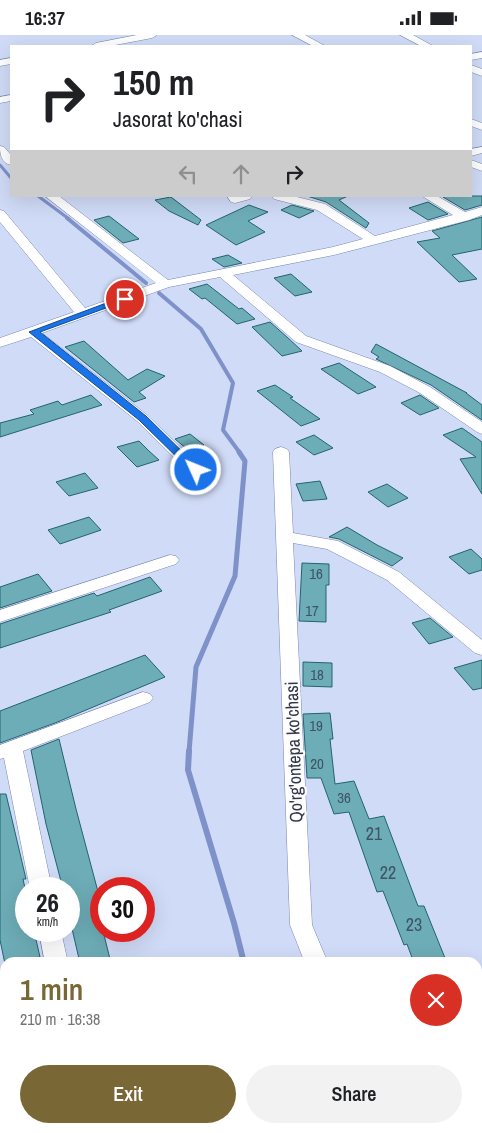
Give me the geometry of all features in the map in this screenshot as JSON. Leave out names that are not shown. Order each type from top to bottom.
[{"type":"street","points":[[100,45],[152,35]]},
{"type":"street","points":[[297,35],[318,45]]},
{"type":"street","points":[[405,35],[426,45]]},
{"type":"street","points":[[134,37],[149,45]]},
{"type":"street","points":[[0,149],[10,161]]},
{"type":"street","points":[[53,197],[166,284]]},
{"type":"street","points":[[282,197],[321,207],[374,241]]},
{"type":"street","points":[[430,197],[465,217]]},
{"type":"street","points":[[0,343],[166,284],[334,251],[482,211]]},
{"type":"street","points":[[0,214],[83,314]]},
{"type":"street","points":[[222,272],[301,339],[385,369],[425,390],[482,429]]},
{"type":"street","points":[[33,332],[142,418],[196,470]]},
{"type":"street","name":"Qo'rg'ontepa ko'chasi","points":[[281,452],[301,925],[314,957]]},
{"type":"street","points":[[285,537],[332,545],[393,576],[482,649]]},
{"type":"street","points":[[0,616],[170,560]]},
{"type":"street","points":[[38,877],[6,749],[143,698]]},
{"type":"street","points":[[52,942],[56,957]]},
{"type":"building","points":[[482,196],[482,205],[465,210],[443,197]]},
{"type":"building","points":[[171,197],[201,220],[198,225],[169,211],[155,200]]},
{"type":"building","points":[[310,197],[346,197],[339,200],[369,223],[366,228],[326,202]]},
{"type":"building","points":[[428,202],[448,214],[428,220],[409,208]]},
{"type":"building","points":[[249,205],[268,212],[248,221],[265,232],[236,245],[206,225]]},
{"type":"building","points":[[292,205],[314,211],[299,218],[281,210]]},
{"type":"building","points":[[109,216],[139,239],[123,243],[94,220]]},
{"type":"building","points":[[482,217],[482,249],[452,255],[477,279],[459,282],[417,242],[440,238],[432,231]]},
{"type":"building","points":[[228,255],[242,263],[224,267],[212,259]]},
{"type":"building","points":[[291,274],[312,292],[295,296],[274,278]]},
{"type":"building","points":[[207,284],[255,319],[237,324],[205,298],[202,299],[189,289]]},
{"type":"building","points":[[270,322],[302,351],[282,356],[252,327]]},
{"type":"building","points":[[84,341],[128,380],[147,369],[165,376],[139,392],[146,398],[134,402],[65,347]]},
{"type":"building","points":[[376,344],[467,393],[482,405],[482,420],[431,385],[376,359],[379,357],[371,352]]},
{"type":"building","points":[[339,363],[376,387],[358,394],[321,369]]},
{"type":"building","points":[[275,385],[320,419],[301,426],[257,391]]},
{"type":"building","points":[[91,395],[102,405],[0,437],[0,423],[34,414],[30,410],[58,401],[62,405]]},
{"type":"building","points":[[420,395],[439,408],[420,415],[401,403]]},
{"type":"building","points":[[462,428],[482,442],[482,494],[460,459],[476,457],[443,435]]},
{"type":"building","points":[[190,434],[204,445],[188,450],[175,439]]},
{"type":"building","points":[[314,435],[333,448],[314,455],[296,442]]},
{"type":"building","points":[[139,441],[159,460],[137,467],[117,447]]},
{"type":"building","points":[[85,473],[98,488],[69,496],[56,482]]},
{"type":"building","points":[[320,481],[327,499],[303,501],[296,484]]},
{"type":"building","points":[[387,484],[408,498],[388,507],[368,492]]},
{"type":"building","points":[[89,517],[101,530],[60,544],[48,530]]},
{"type":"building","points":[[347,527],[403,558],[392,566],[339,539],[329,537]]},
{"type":"building","points":[[471,549],[482,559],[482,570],[469,574],[449,557]]},
{"type":"building","points":[[302,563],[329,564],[329,585],[326,585],[326,622],[299,621]]},
{"type":"building","points":[[38,574],[52,591],[0,608],[0,587]]},
{"type":"building","points":[[150,577],[162,591],[109,610],[111,612],[0,648],[0,624],[94,593],[97,596]]},
{"type":"building","points":[[430,618],[453,637],[429,644],[412,623]]},
{"type":"building","points":[[145,655],[165,677],[55,723],[0,743],[0,711]]},
{"type":"building","points":[[482,660],[482,688],[473,690],[454,668]]},
{"type":"building","points":[[303,662],[332,663],[332,687],[303,686]]},
{"type":"building","points":[[330,713],[333,739],[330,739],[335,784],[354,781],[369,819],[384,816],[418,906],[424,906],[445,957],[412,957],[407,944],[404,945],[383,891],[377,892],[349,812],[334,814],[321,778],[307,778],[303,714]]},
{"type":"building","points":[[59,739],[94,877],[90,877],[90,942],[106,942],[110,957],[79,957],[75,942],[80,942],[80,877],[60,877],[46,824],[31,750]]},
{"type":"building","points":[[0,794],[6,794],[26,877],[15,877],[15,942],[37,942],[40,957],[4,957],[0,940]]},
{"type":"waterway","points":[[0,165],[10,177]]},
{"type":"waterway","points":[[39,197],[69,219]]},
{"type":"waterway","points":[[67,218],[146,283]]},
{"type":"waterway","points":[[159,293],[201,329],[233,383],[223,430],[240,453]]},
{"type":"waterway","points":[[189,752],[196,667],[235,576],[245,461],[239,452]]},
{"type":"waterway","points":[[189,751],[188,770],[242,957]]},
{"type":"route","points":[[125,299],[33,332],[142,418],[196,470]]}]
